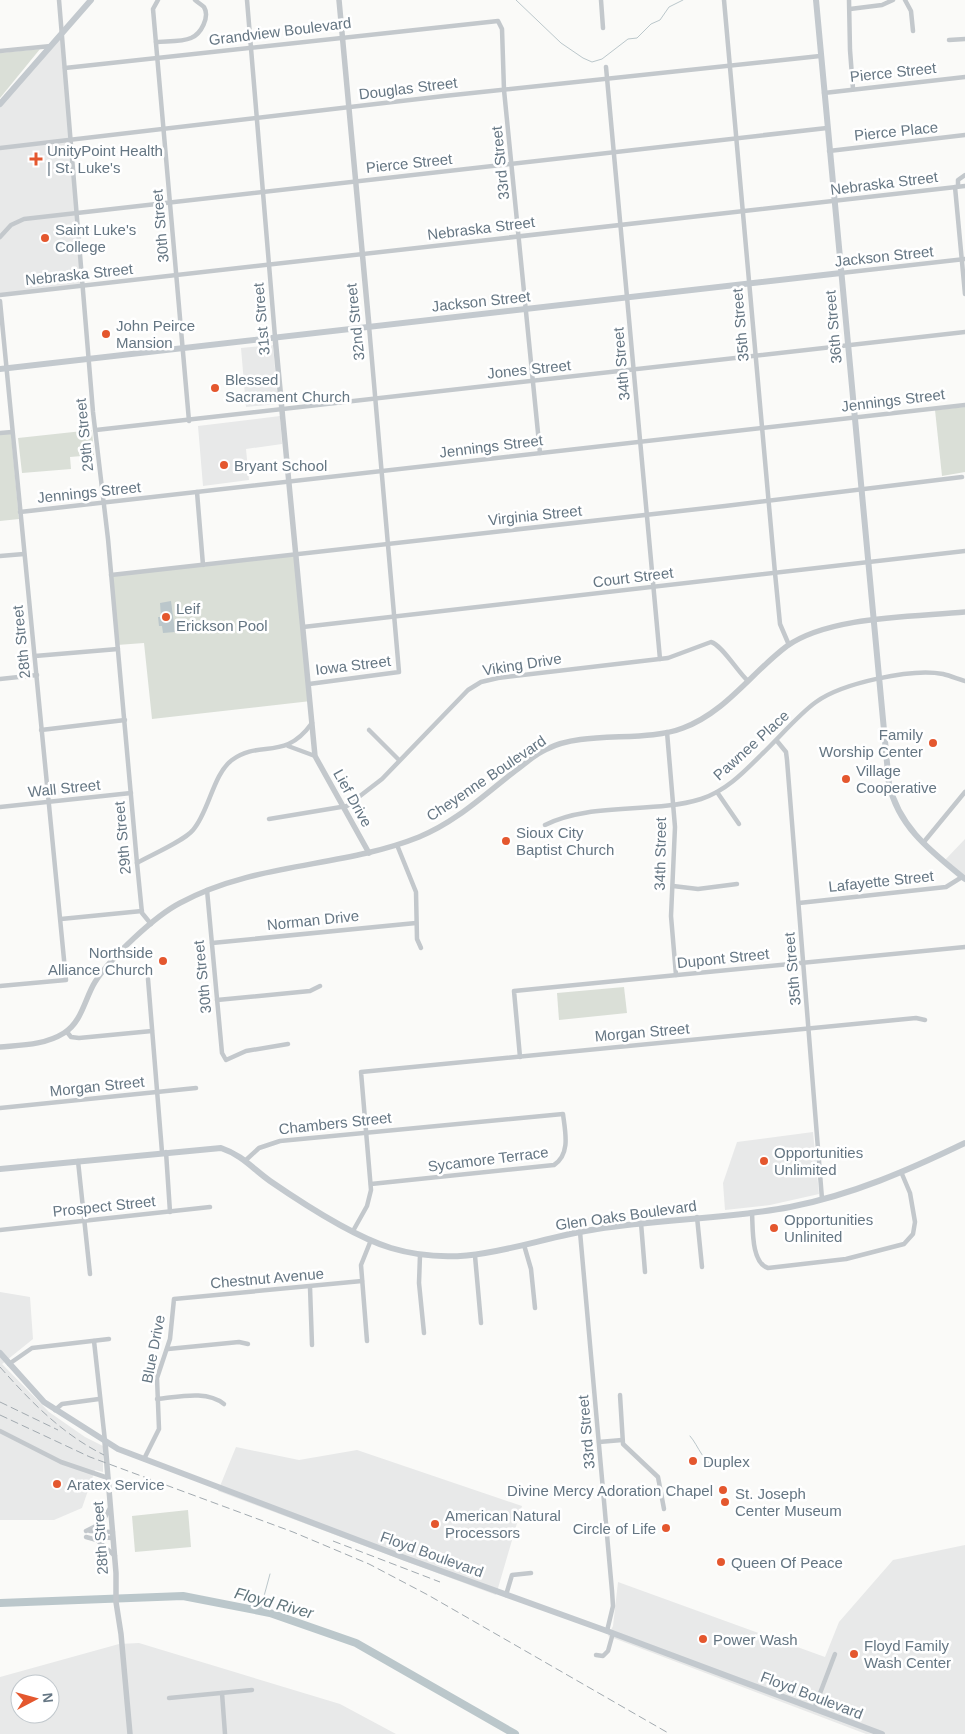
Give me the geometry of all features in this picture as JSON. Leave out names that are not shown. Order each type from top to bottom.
[{"type":"main road","points":[[1,101],[91,0]]},
{"type":"main road","name":"36th Street","points":[[816,0],[854,418],[891,792],[902,819],[924,844],[964,878]]},
{"type":"main road","name":"Jackson Street","points":[[3,368],[841,273]]},
{"type":"main road","name":"Glen Oaks Boulevard","points":[[246,1160],[282,1189],[371,1240],[391,1248],[420,1255],[460,1258],[580,1232],[641,1223],[752,1213],[822,1199],[902,1174],[965,1143]]},
{"type":"main road","points":[[0,1169],[222,1148],[246,1160]]},
{"type":"main road","name":"Floyd Boulevard","points":[[0,1354],[44,1402],[105,1442],[144,1460],[877,1733]]},
{"type":"street","name":"29th Street","points":[[59,0],[96,430],[125,720],[137,863],[142,910],[151,924]]},
{"type":"street","name":"30th Street","points":[[158,0],[153,8],[189,421]]},
{"type":"street","points":[[156,42],[190,38],[197,34],[205,20],[206,14],[204,7],[194,0]]},
{"type":"street","name":"31st Street","points":[[247,0],[275,337],[315,756]]},
{"type":"street","name":"32nd Street","points":[[339,0],[400,672]]},
{"type":"street","points":[[601,0],[603,28]]},
{"type":"street","name":"35th Street","points":[[724,0],[780,624],[789,645]]},
{"type":"street","points":[[850,0],[850,50],[853,89]]},
{"type":"street","points":[[850,9],[882,5],[893,0]]},
{"type":"street","points":[[905,0],[909,4],[913,31]]},
{"type":"street","name":"Grandview Boulevard","points":[[65,68],[342,36],[498,21]]},
{"type":"street","name":"33rd Street","points":[[498,21],[502,30],[504,90],[513,164],[540,453]]},
{"type":"street","points":[[949,40],[965,39]]},
{"type":"street","points":[[0,50],[51,46]]},
{"type":"street","name":"Douglas Street","points":[[0,148],[820,56]]},
{"type":"street","name":"34th Street","points":[[606,67],[660,659]]},
{"type":"street","name":"Pierce Street","points":[[824,93],[965,77]]},
{"type":"street","name":"Pierce Street","points":[[0,237],[17,221],[77,213],[827,128]]},
{"type":"street","name":"Pierce Place","points":[[829,151],[965,135]]},
{"type":"street","points":[[965,175],[958,180],[957,187],[964,259],[965,294]]},
{"type":"street","name":"Nebraska Street","points":[[0,295],[965,186]]},
{"type":"street","name":"Jackson Street","points":[[841,273],[964,259]]},
{"type":"street","name":"28th Street","points":[[0,301],[3,368],[12,432],[66,980],[0,986]]},
{"type":"street","name":"Jones Street","points":[[96,430],[965,332]]},
{"type":"street","name":"Jennings Street","points":[[20,512],[965,405]]},
{"type":"street","points":[[0,433],[12,432]]},
{"type":"street","name":"Virginia Street","points":[[111,575],[648,515],[962,476]]},
{"type":"street","points":[[197,492],[203,565]]},
{"type":"street","name":"Court Street","points":[[303,627],[965,551]]},
{"type":"street","points":[[0,556],[24,554]]},
{"type":"street","name":"Cheyenne Boulevard","points":[[67,1032],[80,1015],[93,986],[106,967],[151,924],[174,906],[207,890],[270,871],[369,853],[440,828],[546,749],[572,742],[667,732],[685,728],[720,707],[789,645],[826,629],[874,621],[965,612]]},
{"type":"street","name":"Viking Drive","points":[[268,819],[344,808],[375,785],[468,690],[481,682],[555,670],[660,659],[678,655],[711,642],[721,647],[731,664],[748,682]]},
{"type":"street","points":[[35,656],[118,649]]},
{"type":"street","name":"Iowa Street","points":[[309,684],[400,672]]},
{"type":"street","name":"Pawnee Place","points":[[545,825],[554,820],[585,814],[702,799],[717,792],[746,771],[814,702],[834,690],[880,680],[929,674],[942,674],[965,681]]},
{"type":"street","points":[[0,678],[37,675]]},
{"type":"street","points":[[42,730],[125,720]]},
{"type":"street","points":[[137,863],[194,829],[230,762],[253,752],[286,746],[303,736],[312,723]]},
{"type":"street","points":[[369,730],[399,760]]},
{"type":"street","name":"34th Street","points":[[667,732],[673,804],[675,858],[671,916],[676,975]]},
{"type":"street","name":"35th Street","points":[[777,741],[786,752],[787,760],[822,1199]]},
{"type":"street","points":[[286,746],[315,756]]},
{"type":"street","name":"Lief Drive","points":[[315,756],[369,853]]},
{"type":"street","points":[[717,792],[739,824]]},
{"type":"street","points":[[924,844],[965,792]]},
{"type":"street","name":"Wall Street","points":[[0,807],[131,793]]},
{"type":"street","points":[[396,845],[416,892],[416,939],[421,948]]},
{"type":"street","name":"Lafayette Street","points":[[799,903],[946,887],[964,878]]},
{"type":"street","points":[[673,886],[698,889],[737,884]]},
{"type":"street","name":"30th Street","points":[[207,890],[222,1052],[226,1060],[246,1051],[288,1044]]},
{"type":"street","points":[[61,919],[142,910]]},
{"type":"street","name":"Norman Drive","points":[[212,942],[416,923]]},
{"type":"street","name":"Dupont Street","points":[[520,1056],[514,991],[965,947]]},
{"type":"street","points":[[148,979],[157,1092],[170,1212]]},
{"type":"street","points":[[217,1000],[310,991],[320,986]]},
{"type":"street","name":"Morgan Street","points":[[367,1133],[361,1072],[916,1018],[925,1020]]},
{"type":"street","points":[[0,1047],[42,1042],[67,1032],[71,1037],[79,1038],[152,1031]]},
{"type":"street","name":"Morgan Street","points":[[0,1108],[196,1088]]},
{"type":"street","name":"Chambers Street","points":[[246,1160],[259,1148],[280,1141],[563,1114]]},
{"type":"street","name":"Sycamore Terrace","points":[[371,1184],[554,1165],[565,1150],[563,1114]]},
{"type":"street","points":[[353,1231],[370,1199],[371,1184],[367,1133]]},
{"type":"street","points":[[78,1161],[90,1274]]},
{"type":"street","points":[[752,1213],[758,1260],[763,1267],[846,1259],[899,1247],[908,1240],[914,1231],[915,1222],[910,1193],[902,1174]]},
{"type":"street","name":"Prospect Street","points":[[0,1230],[210,1207]]},
{"type":"street","points":[[697,1217],[702,1267]]},
{"type":"street","points":[[641,1223],[645,1272]]},
{"type":"street","name":"33rd Street","points":[[580,1232],[612,1598],[608,1651],[603,1656],[596,1655]]},
{"type":"street","points":[[368,1341],[361,1265],[371,1240]]},
{"type":"street","points":[[524,1245],[531,1269],[535,1308]]},
{"type":"street","points":[[420,1255],[424,1333]]},
{"type":"street","points":[[474,1256],[481,1323]]},
{"type":"street","name":"Chestnut Avenue","points":[[174,1299],[362,1281]]},
{"type":"street","points":[[310,1287],[312,1346]]},
{"type":"street","name":"Blue Drive","points":[[144,1460],[158,1435],[158,1372],[168,1349],[174,1299]]},
{"type":"street","points":[[9,1364],[25,1350],[32,1348],[109,1339]]},
{"type":"street","name":"28th Street","points":[[94,1341],[113,1535],[116,1602],[121,1634],[130,1734]]},
{"type":"street","points":[[168,1349],[239,1342],[248,1344]]},
{"type":"street","points":[[157,1399],[200,1395],[218,1399],[224,1404]]},
{"type":"street","points":[[620,1395],[623,1444],[658,1476],[664,1510]]},
{"type":"street","points":[[55,1410],[62,1404],[99,1399]]},
{"type":"street","points":[[0,1432],[61,1462],[108,1478]]},
{"type":"street","points":[[599,1442],[622,1440]]},
{"type":"street","points":[[110,1507],[102,1523],[86,1531],[113,1535]]},
{"type":"street","points":[[113,1535],[86,1537],[97,1540],[114,1556]]},
{"type":"street","points":[[506,1595],[512,1575],[531,1573]]},
{"type":"street","points":[[814,1709],[835,1654]]},
{"type":"street","points":[[169,1698],[252,1690]]},
{"type":"street","points":[[222,1693],[225,1734]]},
{"type":"shaded area","name":"UnityPoint Health | St. Luke's","points":[[63,33],[84,286],[0,295],[0,104]]},
{"type":"shaded area","points":[[40,49],[0,98],[0,53]]},
{"type":"shaded area","points":[[273,345],[278,404],[246,407],[241,348]]},
{"type":"shaded area","points":[[965,407],[965,472],[942,476],[935,410]]},
{"type":"shaded area","name":"Bryant School","points":[[280,416],[282,444],[246,449],[249,480],[203,486],[198,426]]},
{"type":"shaded area","points":[[92,430],[94,455],[70,457],[71,469],[22,473],[18,438]]},
{"type":"shaded area","points":[[11,433],[19,519],[0,521],[0,434]]},
{"type":"shaded area","points":[[297,555],[311,701],[152,719],[144,643],[117,645],[111,575]]},
{"type":"shaded area","name":"Leif Erickson Pool","points":[[171,601],[175,632],[163,633],[162,626],[159,626],[158,617],[161,617],[160,603]]},
{"type":"shaded area","points":[[965,839],[965,876],[945,860]]},
{"type":"shaded area","points":[[624,987],[627,1013],[559,1020],[557,993]]},
{"type":"shaded area","points":[[813,1132],[819,1194],[770,1205],[725,1210],[723,1183],[737,1142]]},
{"type":"shaded area","points":[[0,1292],[30,1297],[33,1339],[2,1364],[49,1412],[85,1437],[103,1446],[103,1472],[95,1470],[82,1508],[54,1520],[0,1520]]},
{"type":"shaded area","points":[[236,1447],[299,1460],[357,1450],[522,1506],[496,1595],[218,1491]]},
{"type":"shaded area","points":[[188,1510],[191,1547],[135,1552],[132,1516]]},
{"type":"shaded area","points":[[965,1545],[965,1734],[866,1734],[608,1636],[613,1626],[618,1582],[825,1657],[839,1622],[893,1560]]},
{"type":"shaded area","points":[[139,1643],[340,1704],[396,1734],[0,1734],[0,1677],[10,1674],[10,1724],[60,1724],[60,1674],[11,1674],[119,1644]]},
{"type":"waterway","points":[[516,0],[561,43],[592,62],[602,59],[628,39],[637,38],[651,24],[660,20],[669,7],[683,0]]},
{"type":"waterway","points":[[690,1436],[705,1459],[720,1468]]},
{"type":"waterway","points":[[260,1611],[270,1574]]},
{"type":"waterway","name":"Floyd River","points":[[0,1603],[183,1596],[270,1613],[356,1643],[515,1734]]},
{"type":"railway","points":[[0,1367],[23,1393],[48,1416],[74,1437],[104,1455]]},
{"type":"railway","points":[[0,1402],[58,1430]]},
{"type":"railway","points":[[0,1415],[90,1457],[293,1532],[369,1564],[428,1595],[670,1734]]},
{"type":"railway","points":[[333,1541],[440,1582]]},
{"type":"place","name":"UnityPoint Health | St. Luke's","points":[[36,159]]},
{"type":"place","name":"Saint Luke's College","points":[[45,238]]},
{"type":"place","name":"John Peirce Mansion","points":[[106,334]]},
{"type":"place","name":"Blessed Sacrament Church","points":[[215,388]]},
{"type":"place","name":"Bryant School","points":[[224,465]]},
{"type":"place","name":"Leif Erickson Pool","points":[[166,617]]},
{"type":"place","name":"Family Worship Center","points":[[933,743]]},
{"type":"place","name":"Village Cooperative","points":[[846,779]]},
{"type":"place","name":"Sioux City Baptist Church","points":[[506,841]]},
{"type":"place","name":"Northside Alliance Church","points":[[163,961]]},
{"type":"place","name":"Opportunities Unlimited","points":[[764,1161]]},
{"type":"place","name":"Opportunities Unlinited","points":[[774,1228]]},
{"type":"place","name":"Duplex","points":[[693,1461]]},
{"type":"place","name":"Aratex Service","points":[[57,1484]]},
{"type":"place","name":"Divine Mercy Adoration Chapel","points":[[723,1490]]},
{"type":"place","name":"St. Joseph Center Museum","points":[[725,1502]]},
{"type":"place","name":"American Natural Processors","points":[[435,1524]]},
{"type":"place","name":"Circle of Life","points":[[666,1528]]},
{"type":"place","name":"Queen Of Peace","points":[[721,1562]]},
{"type":"place","name":"Power Wash","points":[[703,1639]]},
{"type":"place","name":"Floyd Family Wash Center","points":[[854,1654]]}]
